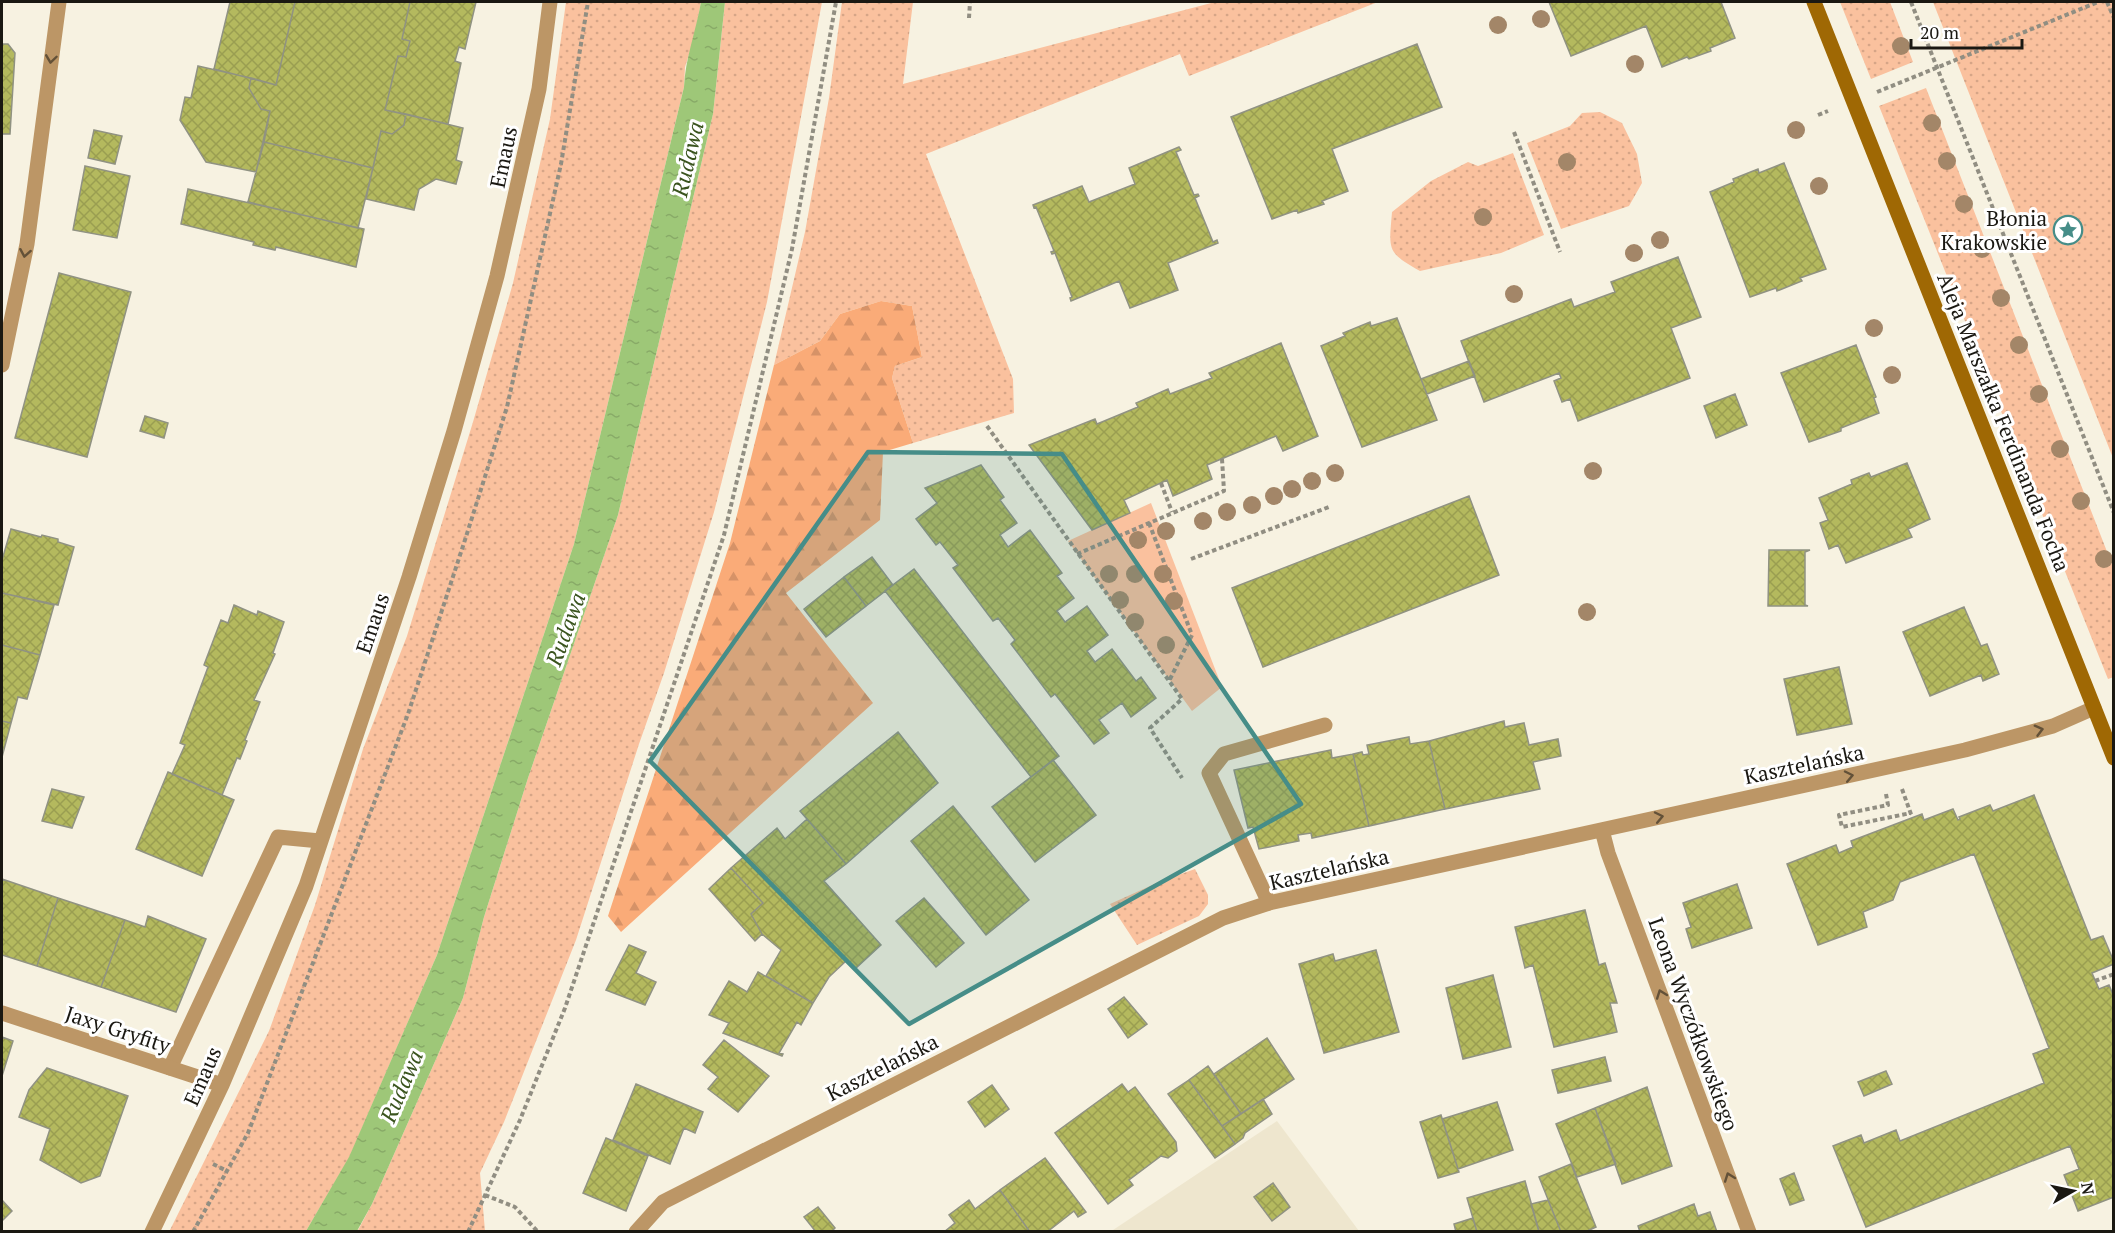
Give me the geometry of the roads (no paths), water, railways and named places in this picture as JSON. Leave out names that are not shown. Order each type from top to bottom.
[{"type":"street","points":[[2,365],[27,244],[59,2]]},
{"type":"street","name":"Emaus","points":[[152,1232],[222,1085],[306,886],[409,577],[454,431],[497,276],[538,88],[550,2]]},
{"type":"street","name":"Aleja Marszałka Ferdinanda Focha","points":[[1814,2],[2114,758]]},
{"type":"street","name":"Kasztelańska","points":[[636,1232],[663,1202],[1223,918],[1269,903],[1965,750],[2054,726],[2094,708]]},
{"type":"street","points":[[1269,903],[1209,773],[1224,754],[1325,725]]},
{"type":"street","name":"Leona Wyczółkowskiego","points":[[1602,830],[1608,853],[1749,1232]]},
{"type":"street","points":[[170,1068],[278,837],[320,841]]},
{"type":"street","name":"Jaxy Gryfity","points":[[2,1013],[222,1085]]},
{"type":"water","name":"Rudawa","points":[[701,2],[725,2],[713,114],[618,515],[528,778],[484,917],[463,998],[372,1204],[357,1231],[306,1231],[349,1157],[437,955],[574,544],[684,87],[686,66]]},
{"type":"place","name":"Błonia Krakowskie","points":[[2068,230]]}]
